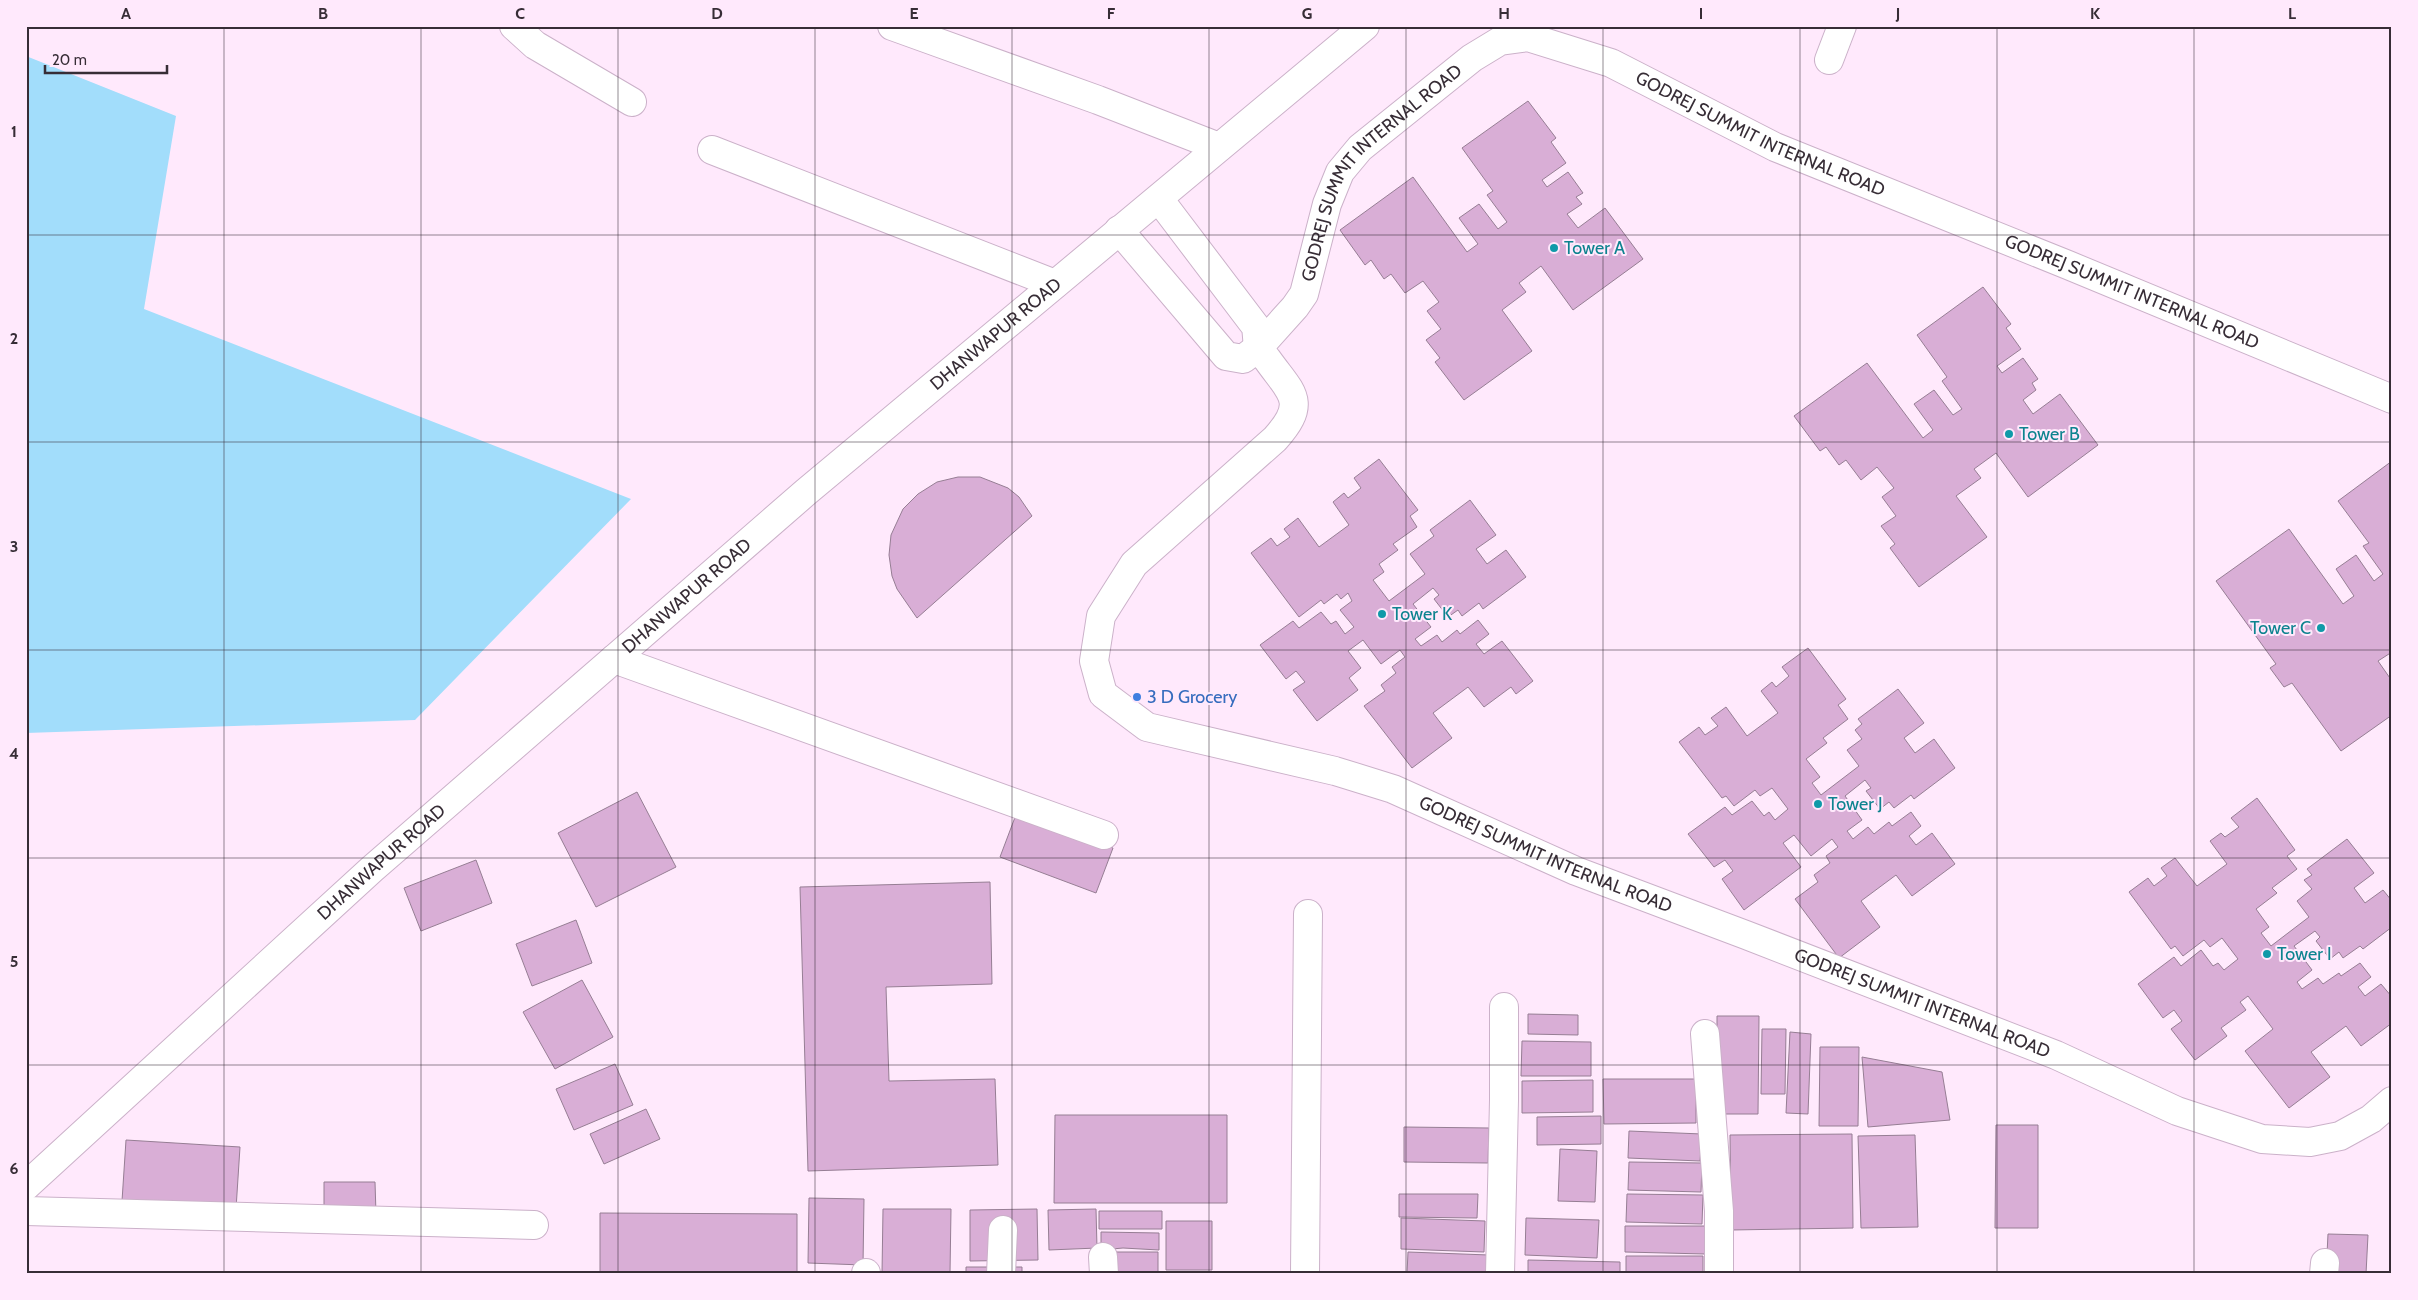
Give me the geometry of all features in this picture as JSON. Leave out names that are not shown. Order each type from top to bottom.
[{"type":"street","points":[[514,26],[535,45],[632,102]]},
{"type":"street","points":[[892,26],[1098,100],[1219,147]]},
{"type":"street","name":"DHANWAPUR ROAD","points":[[26,1186],[372,869],[806,492],[1365,26]]},
{"type":"street","points":[[1829,60],[1842,26]]},
{"type":"street","name":"GODREJ SUMMIT INTERNAL ROAD","points":[[1258,347],[1295,307],[1304,294],[1327,204],[1340,172],[1360,148],[1472,58],[1500,41],[1528,37],[1611,63],[1775,147],[2068,265],[2392,399]]},
{"type":"street","points":[[712,150],[1055,284]]},
{"type":"street","name":"GODREJ SUMMIT INTERNAL ROAD","points":[[1159,199],[1256,327],[1258,347],[1290,388],[1294,400],[1287,426],[1275,439],[1134,564],[1101,616],[1094,662],[1103,694],[1147,727],[1335,771],[1393,789],[1576,871],[2056,1055],[2177,1111],[2262,1139],[2310,1142],[2340,1136],[2371,1119],[2392,1101]]},
{"type":"street","points":[[1120,230],[1226,356],[1244,359],[1258,347]]},
{"type":"street","points":[[614,659],[1104,835]]},
{"type":"street","points":[[1305,1274],[1308,914]]},
{"type":"street","points":[[1500,1274],[1504,1007]]},
{"type":"street","points":[[1705,1034],[1719,1211],[1719,1274]]},
{"type":"street","points":[[26,1211],[534,1225]]},
{"type":"street","points":[[1001,1274],[1003,1230]]},
{"type":"water","points":[[26,56],[176,116],[144,309],[631,499],[415,720],[26,733]]},
{"type":"building","name":"Tower A","points":[[1528,101],[1556,138],[1551,142],[1566,163],[1542,180],[1547,187],[1568,172],[1583,193],[1576,197],[1582,204],[1567,214],[1578,228],[1605,208],[1643,259],[1573,310],[1541,266],[1519,283],[1526,292],[1502,310],[1532,351],[1464,400],[1435,362],[1440,358],[1426,340],[1441,329],[1427,311],[1439,302],[1423,281],[1405,293],[1391,274],[1384,279],[1371,260],[1365,265],[1340,230],[1413,177],[1467,252],[1478,244],[1459,218],[1479,204],[1498,229],[1507,222],[1487,195],[1493,191],[1462,148]]},
{"type":"building","name":"Tower B","points":[[1983,287],[2011,324],[2006,328],[2021,349],[1997,366],[2002,373],[2023,358],[2038,379],[2032,383],[2036,390],[2023,400],[2033,414],[2060,394],[2098,445],[2028,497],[1996,453],[1974,469],[1981,478],[1956,496],[1987,537],[1919,587],[1890,548],[1895,544],[1881,526],[1896,516],[1882,497],[1894,488],[1877,467],[1861,480],[1846,460],[1839,465],[1826,447],[1820,451],[1794,416],[1867,363],[1923,438],[1933,430],[1914,404],[1934,390],[1953,415],[1962,409],[1942,381],[1947,377],[1917,335]]},
{"type":"building","name":"Tower K","points":[[1379,459],[1418,510],[1410,516],[1417,527],[1393,544],[1398,550],[1379,564],[1384,572],[1373,580],[1389,601],[1425,574],[1410,554],[1434,536],[1430,530],[1470,500],[1496,535],[1476,549],[1487,564],[1506,550],[1526,577],[1483,609],[1479,603],[1462,616],[1458,610],[1448,617],[1434,599],[1439,595],[1433,588],[1413,604],[1431,627],[1415,639],[1421,646],[1437,635],[1442,642],[1457,630],[1460,634],[1478,620],[1489,634],[1476,644],[1484,654],[1502,641],[1533,681],[1516,694],[1511,687],[1484,707],[1468,687],[1433,713],[1452,738],[1412,768],[1364,706],[1385,691],[1381,685],[1396,673],[1392,667],[1405,657],[1400,650],[1381,664],[1363,640],[1348,651],[1361,668],[1349,678],[1358,690],[1317,721],[1293,690],[1305,682],[1296,671],[1286,679],[1260,645],[1293,621],[1299,628],[1321,612],[1331,624],[1336,621],[1345,634],[1354,627],[1340,610],[1352,601],[1348,593],[1341,599],[1337,594],[1324,604],[1321,600],[1299,617],[1251,553],[1271,538],[1277,546],[1290,537],[1284,529],[1298,518],[1319,547],[1349,525],[1333,502],[1344,493],[1348,498],[1361,488],[1354,478]]},
{"type":"building","name":"Tower C","points":[[2392,461],[2392,652],[2378,661],[2392,681],[2392,715],[2341,751],[2292,683],[2284,687],[2270,668],[2276,664],[2216,581],[2289,529],[2343,604],[2354,596],[2336,569],[2356,555],[2374,581],[2383,574],[2363,546],[2369,543],[2338,501]]},
{"type":"building","points":[[958,477],[980,477],[1008,488],[1019,497],[1032,516],[917,618],[897,589],[892,576],[889,555],[891,535],[903,509],[918,494],[937,482]]},
{"type":"building","name":"Tower J","points":[[1808,648],[1846,699],[1838,705],[1848,719],[1823,738],[1827,743],[1806,759],[1820,777],[1812,783],[1821,795],[1859,766],[1847,750],[1862,739],[1855,730],[1862,724],[1858,719],[1898,689],[1924,723],[1904,738],[1915,753],[1934,739],[1955,768],[1914,799],[1911,795],[1894,808],[1889,802],[1880,809],[1866,791],[1871,788],[1865,780],[1845,796],[1862,820],[1847,831],[1853,839],[1868,827],[1874,834],[1889,822],[1892,826],[1911,812],[1921,826],[1909,836],[1916,845],[1932,833],[1955,864],[1912,896],[1896,875],[1861,901],[1880,927],[1839,958],[1795,899],[1818,882],[1814,875],[1830,863],[1826,856],[1838,847],[1832,839],[1811,856],[1794,835],[1783,843],[1801,867],[1744,910],[1722,879],[1733,871],[1725,860],[1714,867],[1688,834],[1725,807],[1732,815],[1752,801],[1764,816],[1769,812],[1775,820],[1788,809],[1772,788],[1760,796],[1755,790],[1734,806],[1726,796],[1722,798],[1679,742],[1699,727],[1705,735],[1718,726],[1711,718],[1726,707],[1747,736],[1778,713],[1761,691],[1772,682],[1776,687],[1789,676],[1782,667]]},
{"type":"building","points":[[637,792],[676,867],[596,907],[558,833]]},
{"type":"building","name":"Tower I","points":[[2257,798],[2295,850],[2287,856],[2297,869],[2272,888],[2277,893],[2256,909],[2269,927],[2261,933],[2271,946],[2309,917],[2297,901],[2312,889],[2304,880],[2312,875],[2307,869],[2347,839],[2374,873],[2354,888],[2365,903],[2383,890],[2392,901],[2392,927],[2363,949],[2360,946],[2343,958],[2339,952],[2330,959],[2316,941],[2320,937],[2315,931],[2294,946],[2312,970],[2297,982],[2302,989],[2318,978],[2323,984],[2339,973],[2341,976],[2360,963],[2371,977],[2358,987],[2365,996],[2381,984],[2392,997],[2392,1023],[2361,1046],[2346,1026],[2311,1052],[2330,1077],[2289,1108],[2245,1051],[2273,1029],[2248,996],[2240,1002],[2246,1010],[2221,1028],[2227,1036],[2195,1060],[2171,1029],[2182,1021],[2174,1010],[2163,1018],[2138,984],[2174,957],[2181,966],[2201,950],[2213,966],[2218,963],[2224,970],[2238,959],[2222,938],[2210,947],[2204,940],[2183,956],[2175,946],[2171,949],[2129,892],[2148,878],[2154,886],[2167,876],[2161,868],[2175,858],[2197,886],[2227,864],[2210,841],[2221,833],[2225,837],[2239,827],[2231,818]]},
{"type":"building","points":[[1017,812],[1113,848],[1096,893],[1000,857]]},
{"type":"building","points":[[476,860],[492,903],[421,931],[404,888]]},
{"type":"building","points":[[990,882],[992,984],[886,987],[889,1081],[995,1079],[998,1165],[808,1171],[800,887]]},
{"type":"building","points":[[576,920],[592,963],[532,986],[516,944]]},
{"type":"building","points":[[582,980],[613,1037],[555,1069],[523,1012]]},
{"type":"building","points":[[1528,1014],[1578,1015],[1578,1035],[1528,1034]]},
{"type":"building","points":[[1717,1016],[1759,1016],[1758,1114],[1717,1114]]},
{"type":"building","points":[[1762,1029],[1786,1029],[1785,1094],[1761,1094]]},
{"type":"building","points":[[1790,1032],[1811,1034],[1808,1114],[1786,1113]]},
{"type":"building","points":[[1522,1041],[1591,1042],[1591,1076],[1521,1076]]},
{"type":"building","points":[[1820,1047],[1859,1047],[1858,1126],[1819,1126]]},
{"type":"building","points":[[1862,1057],[1942,1072],[1950,1120],[1868,1127]]},
{"type":"building","points":[[615,1064],[633,1105],[574,1130],[556,1089]]},
{"type":"building","points":[[1603,1079],[1696,1079],[1696,1123],[1604,1124]]},
{"type":"building","points":[[1593,1080],[1593,1112],[1522,1113],[1522,1081]]},
{"type":"building","points":[[646,1109],[660,1139],[604,1164],[590,1134]]},
{"type":"building","points":[[1055,1115],[1227,1115],[1227,1203],[1054,1203]]},
{"type":"building","points":[[1601,1116],[1601,1144],[1537,1145],[1537,1117]]},
{"type":"building","points":[[1996,1125],[2038,1125],[2038,1228],[1995,1228]]},
{"type":"building","points":[[1404,1127],[1489,1128],[1488,1163],[1404,1162]]},
{"type":"building","points":[[1629,1131],[1702,1134],[1700,1161],[1628,1158]]},
{"type":"building","points":[[1852,1134],[1853,1228],[1731,1230],[1730,1135]]},
{"type":"building","points":[[1915,1135],[1918,1227],[1861,1228],[1858,1136]]},
{"type":"building","points":[[126,1140],[240,1147],[236,1209],[122,1201]]},
{"type":"building","points":[[1560,1149],[1597,1151],[1595,1202],[1558,1201]]},
{"type":"building","points":[[1629,1162],[1702,1163],[1701,1192],[1628,1190]]},
{"type":"building","points":[[324,1182],[375,1182],[376,1214],[324,1215]]},
{"type":"building","points":[[1399,1194],[1478,1194],[1477,1218],[1399,1217]]},
{"type":"building","points":[[1627,1194],[1703,1195],[1702,1224],[1626,1222]]},
{"type":"building","points":[[809,1198],[864,1199],[863,1265],[808,1263]]},
{"type":"building","points":[[883,1209],[951,1209],[950,1274],[882,1274]]},
{"type":"building","points":[[1037,1209],[1038,1260],[970,1261],[970,1210]]},
{"type":"building","points":[[1096,1209],[1097,1248],[1049,1250],[1048,1210]]},
{"type":"building","points":[[1099,1211],[1162,1211],[1162,1229],[1099,1229]]},
{"type":"building","points":[[600,1213],[797,1214],[797,1274],[600,1274]]},
{"type":"building","points":[[1401,1218],[1485,1221],[1484,1252],[1401,1249]]},
{"type":"building","points":[[1526,1218],[1599,1220],[1597,1258],[1525,1255]]},
{"type":"building","points":[[1166,1221],[1212,1221],[1212,1270],[1166,1270]]},
{"type":"building","points":[[1625,1226],[1705,1226],[1705,1254],[1625,1252]]},
{"type":"building","points":[[1101,1232],[1159,1233],[1159,1250],[1123,1248],[1101,1250]]},
{"type":"building","points":[[2328,1234],[2368,1235],[2366,1274],[2326,1274]]},
{"type":"building","points":[[1106,1252],[1158,1252],[1158,1274],[1106,1274]]},
{"type":"building","points":[[1408,1252],[1489,1255],[1488,1274],[1407,1274]]},
{"type":"building","points":[[1626,1256],[1703,1256],[1703,1274],[1626,1274]]},
{"type":"building","points":[[1528,1260],[1620,1262],[1620,1274],[1528,1274]]},
{"type":"building","points":[[966,1267],[1022,1267],[1022,1274],[966,1274]]},
{"type":"place","name":"Tower A","points":[[1554,248]]},
{"type":"place","name":"Tower B","points":[[2009,434]]},
{"type":"place","name":"Tower K","points":[[1382,614]]},
{"type":"place","name":"Tower C","points":[[2321,628]]},
{"type":"place","name":"3 D Grocery","points":[[1137,697]]},
{"type":"place","name":"Tower J","points":[[1818,804]]},
{"type":"place","name":"Tower I","points":[[2267,954]]}]
